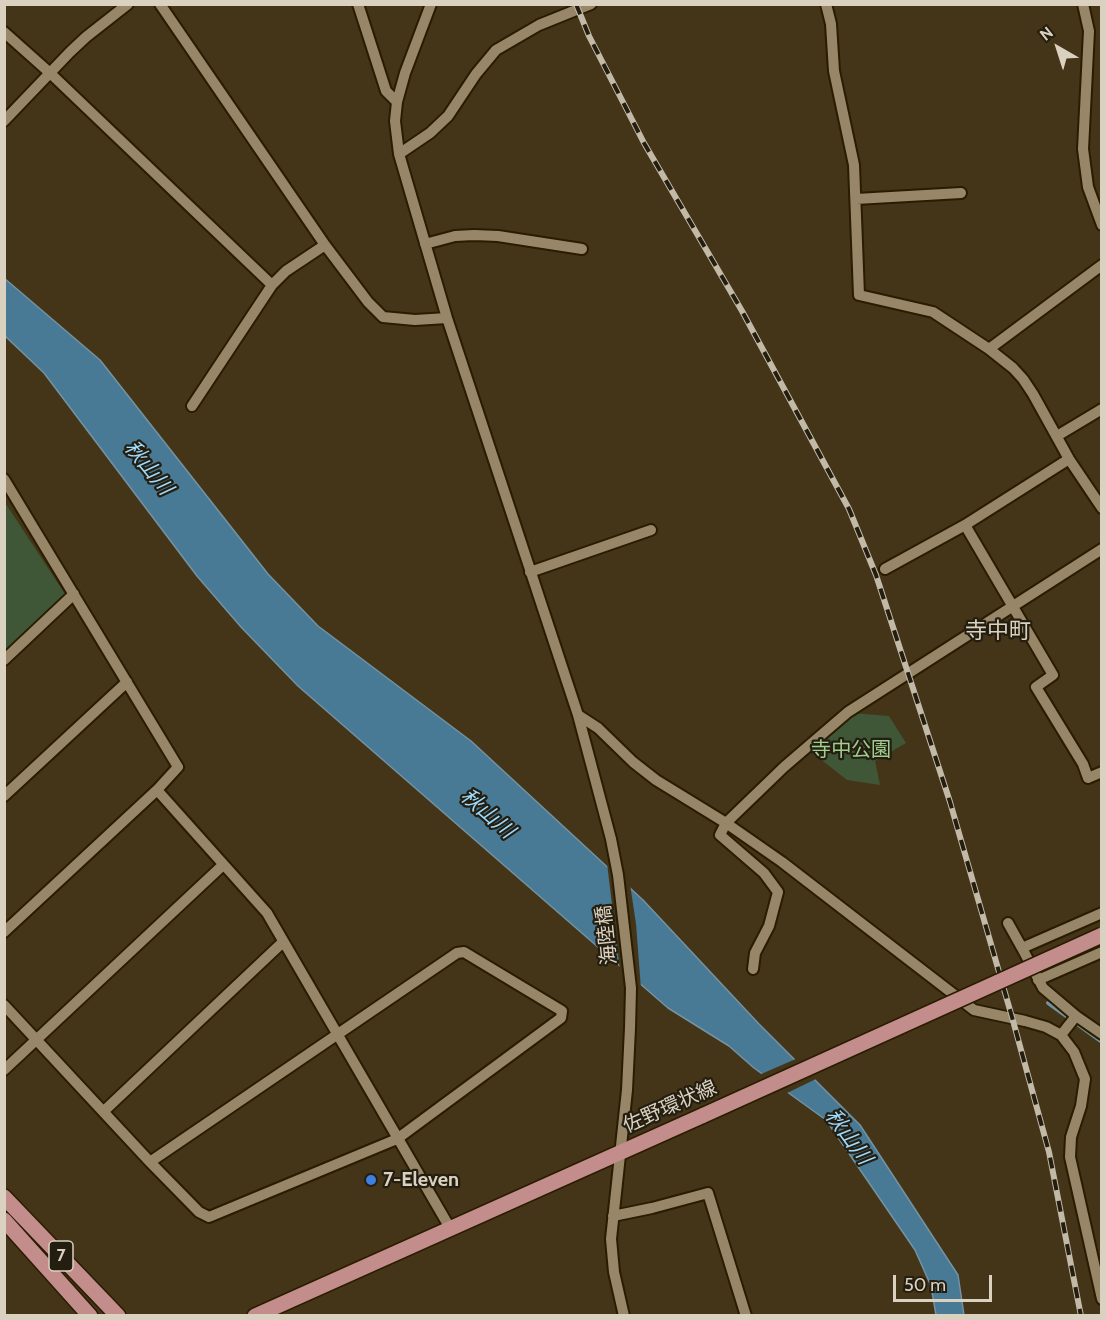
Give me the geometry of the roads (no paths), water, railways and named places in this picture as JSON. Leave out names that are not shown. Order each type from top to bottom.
[{"type":"main road","name":"佐野環状線","points":[[255,1316],[1101,935]]},
{"type":"main road","name":"7","points":[[4,1197],[118,1316]]},
{"type":"main road","name":"7","points":[[4,1220],[90,1316]]},
{"type":"street","points":[[4,120],[86,37],[128,4]]},
{"type":"street","points":[[160,4],[325,245],[368,302],[383,317],[415,320],[447,318]]},
{"type":"street","points":[[358,4],[386,91],[397,102]]},
{"type":"street","name":"海陸橋","points":[[431,4],[405,73],[397,102],[395,121],[399,154],[447,318],[578,715],[611,839],[625,921],[631,988],[630,1028],[627,1090],[613,1216],[612,1257],[624,1316]]},
{"type":"street","points":[[399,154],[430,133],[448,116],[476,74],[496,50],[539,25],[591,4]]},
{"type":"street","points":[[826,4],[831,24],[834,71],[854,165],[859,295],[933,312],[989,349],[1023,379],[1069,459],[1101,508]]},
{"type":"street","points":[[1083,4],[1089,31],[1083,149],[1088,187],[1101,225]]},
{"type":"street","points":[[4,32],[272,285]]},
{"type":"street","points":[[856,199],[961,193]]},
{"type":"street","points":[[425,244],[455,236],[474,235],[498,236],[582,249]]},
{"type":"street","points":[[192,406],[272,285],[286,272],[325,245]]},
{"type":"street","points":[[989,349],[1101,266]]},
{"type":"street","points":[[1057,436],[1101,409]]},
{"type":"street","points":[[885,569],[965,525],[1069,459]]},
{"type":"street","points":[[4,479],[178,767],[157,790],[4,932]]},
{"type":"street","points":[[965,525],[1053,675],[1036,687],[1083,764],[1088,778],[1101,772]]},
{"type":"street","points":[[530,572],[651,530]]},
{"type":"street","points":[[753,969],[755,953],[769,926],[778,892],[764,873],[720,835],[726,823],[784,767],[848,712],[1101,549]]},
{"type":"street","points":[[4,660],[75,594]]},
{"type":"street","points":[[4,796],[127,682]]},
{"type":"street","points":[[578,715],[598,728],[633,762],[656,780],[726,823],[815,886],[974,1010],[1025,1021],[1061,1035],[1074,1052],[1085,1079],[1081,1107],[1071,1137],[1070,1157],[1101,1299]]},
{"type":"street","points":[[157,790],[267,914],[450,1228]]},
{"type":"street","points":[[4,1070],[223,866]]},
{"type":"street","points":[[1022,948],[1101,913]]},
{"type":"street","points":[[1008,923],[1038,980],[1049,994],[1101,1034]]},
{"type":"street","points":[[104,1112],[282,942]]},
{"type":"street","points":[[4,1005],[150,1162],[199,1212],[209,1217],[397,1139],[561,1018],[562,1011],[464,952],[458,953],[150,1162]]},
{"type":"street","points":[[1038,980],[1101,952]]},
{"type":"street","points":[[1061,1035],[1076,1016]]},
{"type":"street","points":[[613,1216],[708,1193],[745,1314]]},
{"type":"water","name":"秋山川","points":[[4,278],[100,360],[268,574],[318,626],[471,741],[643,900],[759,1024],[860,1125],[958,1275],[964,1315],[936,1315],[931,1286],[915,1250],[826,1120],[754,1068],[729,1046],[668,1008],[298,686],[241,627],[197,576],[44,373],[5,336]]},
{"type":"waterway","points":[[1048,1003],[1102,1042]]},
{"type":"railway","points":[[576,4],[589,36],[644,143],[742,311],[849,509],[876,575],[950,802],[1012,1017],[1049,1152],[1081,1316]]},
{"type":"place","name":"7-Eleven","points":[[371,1180]]},
{"type":"district","name":"寺中町","points":[[998,632]]},
{"type":"park label","name":"寺中公園","points":[[851,750]]}]
